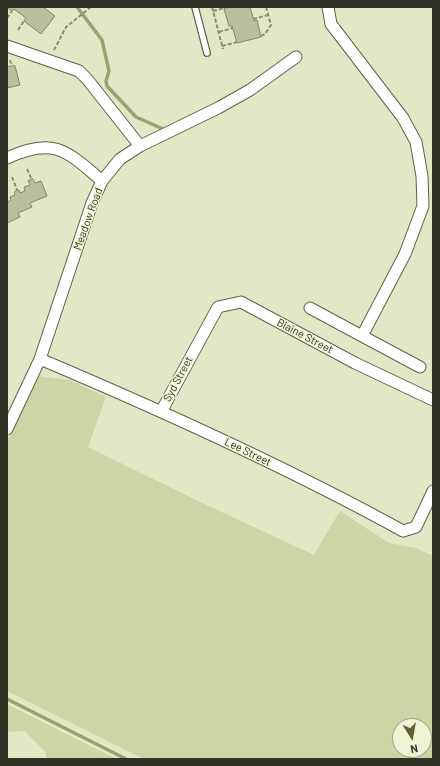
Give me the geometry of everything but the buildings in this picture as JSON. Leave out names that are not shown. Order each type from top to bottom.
[{"type":"street","points":[[328,7],[331,24],[403,118],[416,142],[422,176],[423,206],[404,254],[362,336]]},
{"type":"street","points":[[7,46],[79,71],[140,146]]},
{"type":"street","name":"Meadow Road","points":[[7,430],[40,359],[92,203],[102,181],[120,159],[140,146],[218,108],[250,90],[296,57]]},
{"type":"street","points":[[7,158],[18,153],[37,148],[52,147],[73,156],[102,181]]},
{"type":"street","name":"Blaine Street","points":[[195,348],[218,307],[241,302],[355,363],[433,400]]},
{"type":"street","points":[[310,308],[420,367]]},
{"type":"street","name":"Syd Street","points":[[162,410],[195,348]]},
{"type":"street","name":"Lee Street","points":[[40,359],[162,410],[335,493],[403,531],[416,527],[433,491]]},
{"type":"lane","points":[[195,7],[207,53]]},
{"type":"path","points":[[51,62],[59,36],[66,26],[91,7]]},
{"type":"path","points":[[212,7],[223,49]]},
{"type":"path","points":[[213,11],[228,7]]},
{"type":"path","points":[[261,36],[270,26],[266,7]]},
{"type":"path","points":[[7,18],[12,11]]},
{"type":"path","points":[[253,19],[268,15]]},
{"type":"path","points":[[18,30],[24,21]]},
{"type":"path","points":[[218,32],[233,28]]},
{"type":"path","points":[[222,46],[236,42]]},
{"type":"path","points":[[10,60],[12,66]]},
{"type":"path","points":[[27,169],[32,180]]},
{"type":"path","points":[[12,177],[17,190]]},
{"type":"green space","points":[[37,376],[69,380],[106,397],[88,447],[198,501],[314,555],[340,511],[389,543],[416,548],[433,556],[433,759],[144,759],[7,691],[7,442]]},
{"type":"green space","points":[[7,704],[116,759],[46,759],[46,753],[25,731],[7,732]]},
{"type":"waterway","points":[[77,7],[102,40],[109,71],[106,81],[107,86],[136,117],[163,129]]},
{"type":"waterway","points":[[7,699],[126,759]]}]
